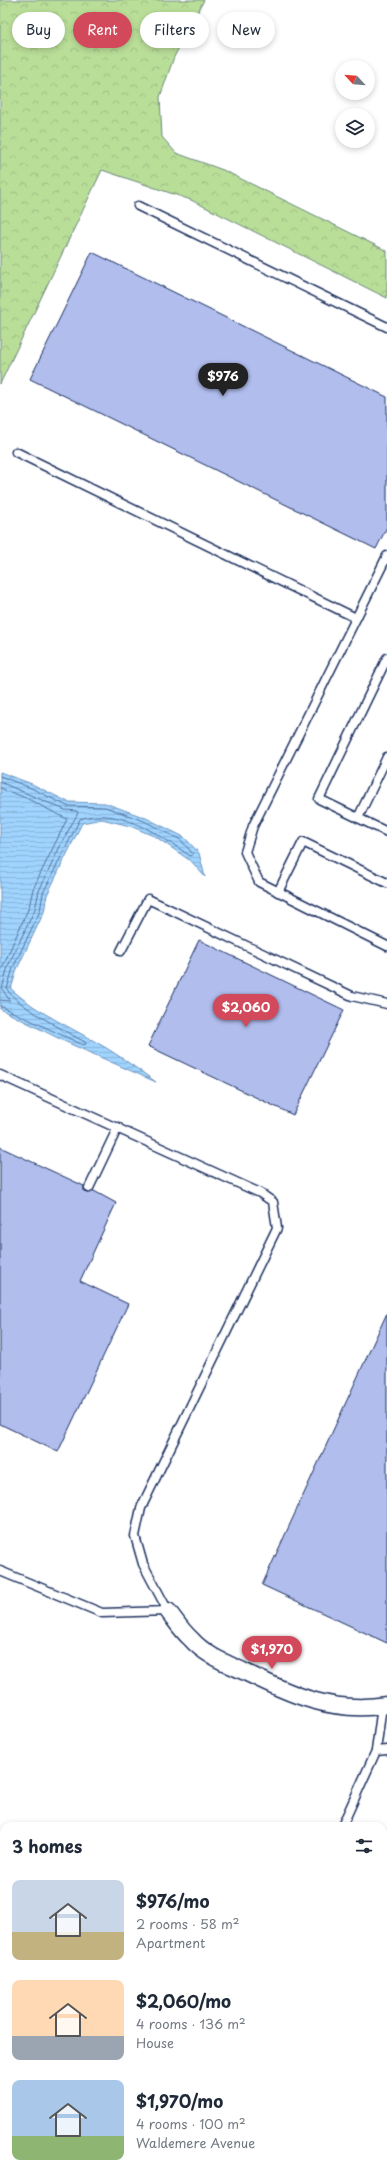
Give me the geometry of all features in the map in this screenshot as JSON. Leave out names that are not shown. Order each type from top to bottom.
[{"type":"street","points":[[168,1611],[190,1639],[207,1652],[295,1696],[335,1706],[358,1708],[385,1705]]},
{"type":"lane","points":[[138,206],[387,327]]},
{"type":"lane","points":[[16,452],[356,618]]},
{"type":"lane","points":[[387,556],[253,826],[245,852],[259,882],[387,946]]},
{"type":"lane","points":[[387,658],[319,799],[387,832]]},
{"type":"lane","points":[[358,818],[387,757]]},
{"type":"lane","points":[[278,892],[303,842],[387,883]]},
{"type":"lane","points":[[121,951],[148,899],[352,996],[387,1004]]},
{"type":"lane","points":[[0,1075],[118,1126],[260,1193],[273,1202],[277,1228],[141,1508],[135,1536],[143,1564],[168,1611],[102,1613],[0,1571]]},
{"type":"lane","points":[[89,1188],[118,1126]]},
{"type":"lane","points":[[344,1822],[376,1751],[385,1705]]},
{"type":"lane","points":[[376,1751],[387,1750]]},
{"type":"green space","points":[[0,0],[204,0],[198,12],[140,12],[140,48],[179,48],[174,57],[160,97],[162,137],[176,153],[223,170],[387,251],[387,298],[191,200],[102,170],[0,384]]},
{"type":"water","points":[[0,772],[32,784],[68,802],[105,803],[146,818],[184,837],[199,853],[205,877],[192,862],[156,837],[130,826],[102,819],[82,823],[47,895],[44,912],[17,969],[11,989],[34,1007],[108,1049],[156,1082],[66,1042],[0,1009]]},
{"type":"building","points":[[92,252],[387,397],[387,527],[376,549],[30,379]]},
{"type":"building","points":[[199,940],[344,1010],[293,1115],[148,1046]]},
{"type":"building","points":[[0,1147],[84,1186],[84,1191],[87,1193],[94,1191],[116,1203],[80,1281],[128,1304],[58,1452],[0,1424]]},
{"type":"building","points":[[387,1313],[387,1643],[262,1585]]}]
